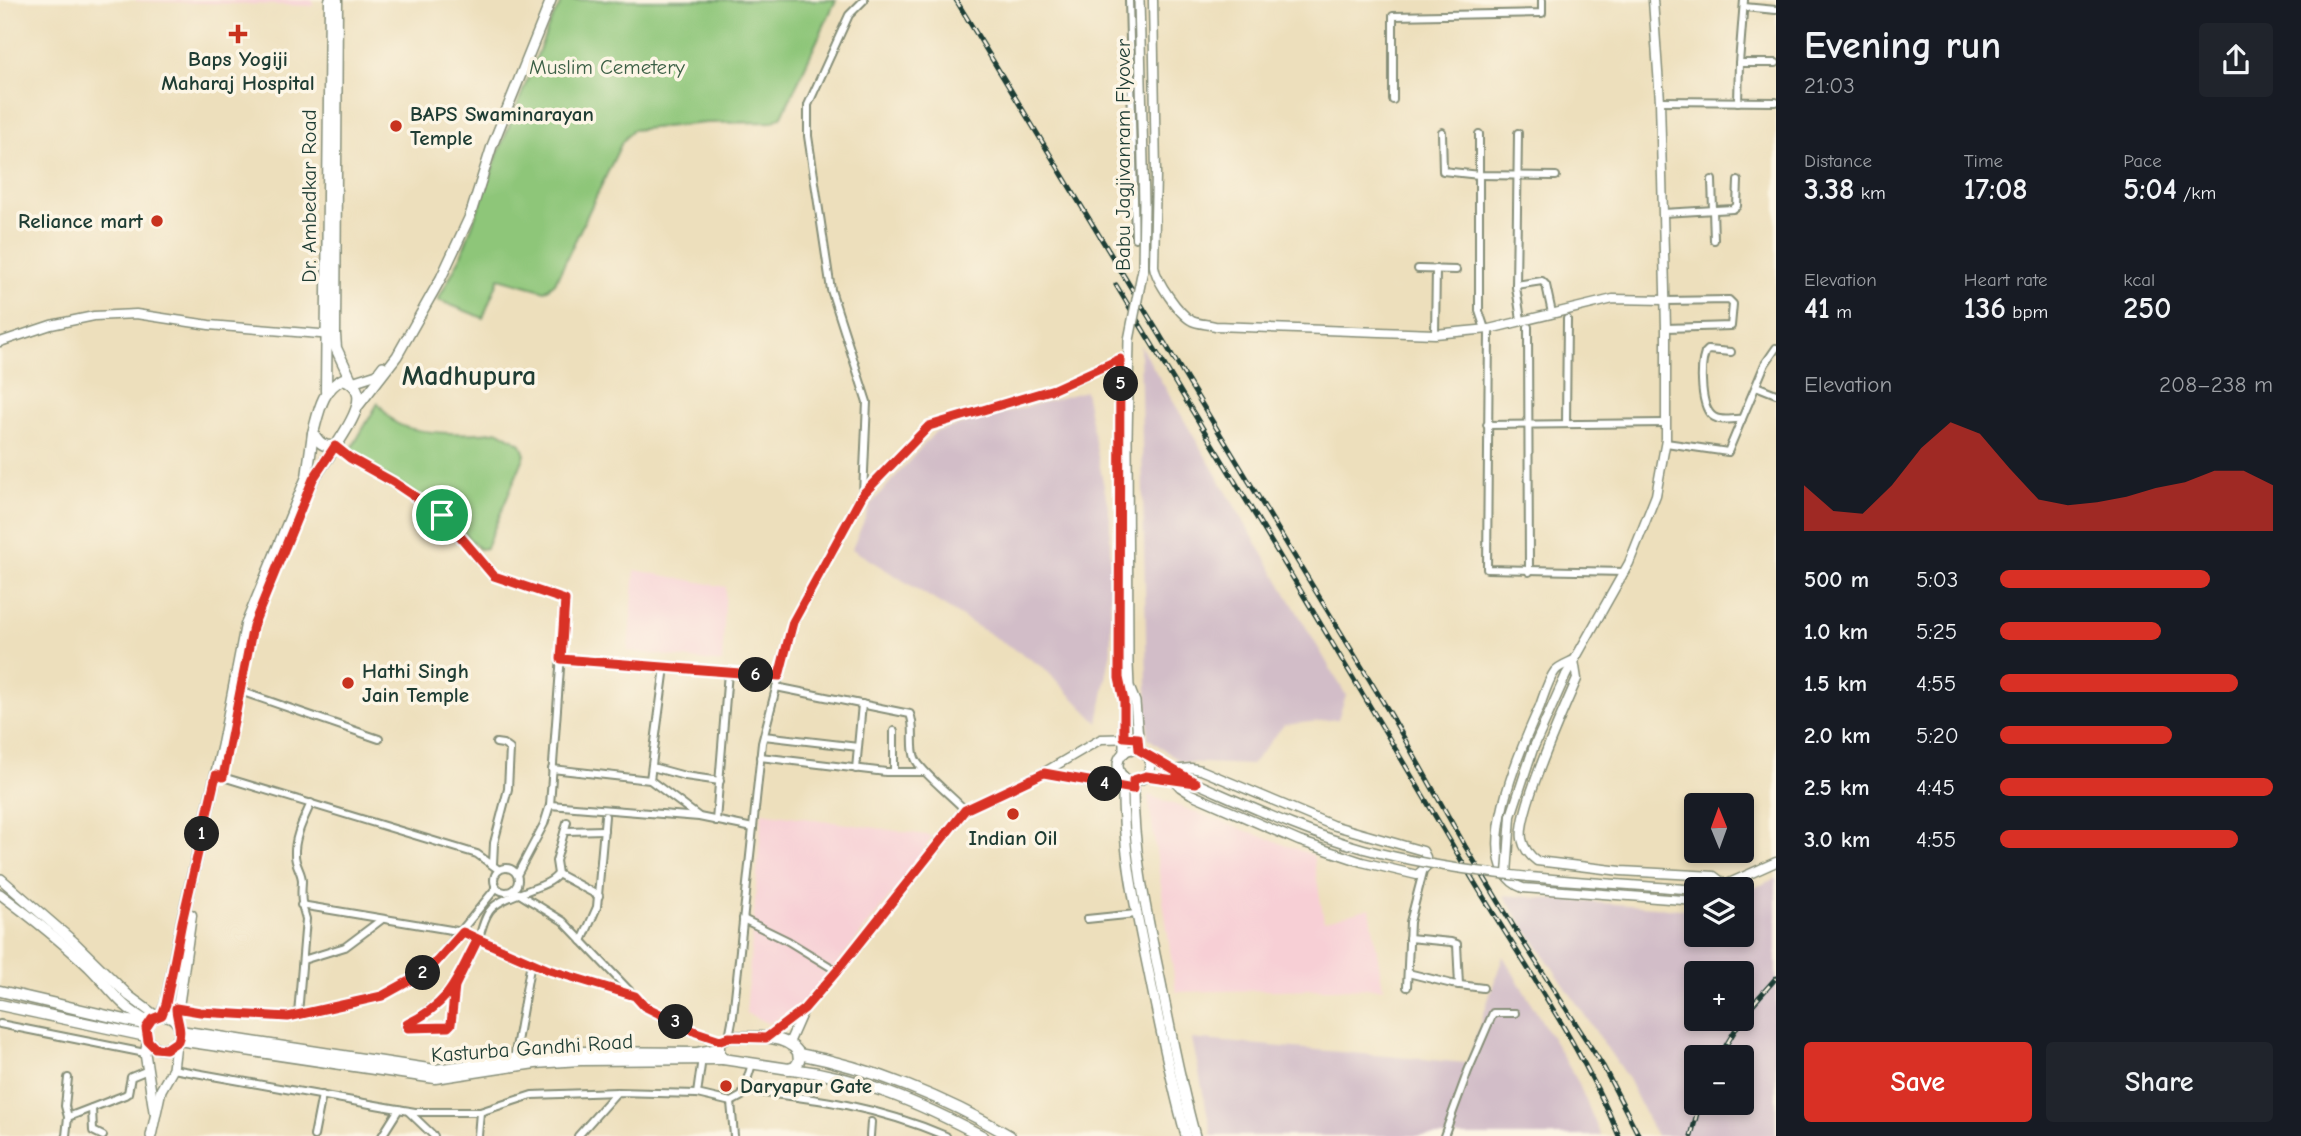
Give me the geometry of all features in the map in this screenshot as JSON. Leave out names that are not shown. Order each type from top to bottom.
[{"type":"main road","name":"Dr. Ambedkar Road","points":[[330,0],[331,335],[357,388],[359,405]]},
{"type":"main road","name":"Dr. Ambedkar Road","points":[[219,776],[246,625],[307,477],[313,433],[327,391],[331,335],[337,0]]},
{"type":"main road","points":[[327,391],[331,385],[343,379],[352,382],[377,374],[395,349],[436,276],[465,214],[487,145],[545,0]]},
{"type":"main road","points":[[155,1116],[145,1053],[151,1026],[166,1004],[182,922],[240,691],[253,626],[313,479],[359,405],[397,356],[441,278],[470,216],[492,146],[551,0]]},
{"type":"main road","name":"Babu Jagjivanram Flyover","points":[[1129,687],[1129,340],[1143,269],[1144,243],[1139,0]]},
{"type":"main road","points":[[313,433],[319,443],[335,446]]},
{"type":"main road","points":[[1124,753],[1124,701],[1129,687]]},
{"type":"main road","points":[[1129,687],[1135,702],[1139,750]]},
{"type":"main road","points":[[1133,785],[1146,776],[1150,766],[1147,756],[1139,750],[1128,750],[1118,762],[1123,776],[1126,856],[1162,1037],[1186,1136]]},
{"type":"main road","points":[[151,1136],[161,1090],[173,1069],[178,1034],[176,1008],[189,923],[219,776]]},
{"type":"main road","points":[[1123,776],[1133,785],[1134,828],[1141,884],[1195,1136]]},
{"type":"main road","points":[[1,877],[0,892],[96,974],[118,1001],[151,1026]]},
{"type":"main road","points":[[1,877],[129,996],[151,1026],[161,1050],[178,1034]]},
{"type":"main road","points":[[0,991],[151,1026]]},
{"type":"main road","points":[[0,1005],[151,1026],[172,1017],[178,1034]]},
{"type":"main road","name":"Kasturba Gandhi Road","points":[[178,1034],[435,1078],[569,1060],[702,1057],[723,1046]]},
{"type":"main road","name":"Kasturba Gandhi Road","points":[[178,1034],[435,1070],[580,1052],[702,1057]]},
{"type":"main road","points":[[723,1046],[766,1038],[789,1043],[799,1054],[798,1063],[792,1069]]},
{"type":"main road","points":[[723,1046],[752,1064],[823,1073],[879,1089],[915,1102],[982,1136]]},
{"type":"main road","points":[[799,1054],[827,1060],[911,1088],[953,1105],[1010,1136]]},
{"type":"street","points":[[863,494],[867,402],[831,290],[808,136],[808,105],[849,15],[864,0]]},
{"type":"street","points":[[1129,0],[1135,238]]},
{"type":"street","points":[[1153,0],[1156,174],[1153,266],[1156,277],[1175,304],[1192,321],[1215,326],[1435,334],[1487,329],[1613,299],[1729,300],[1733,304],[1731,326],[1666,328]]},
{"type":"street","points":[[1393,100],[1393,16],[1542,13],[1542,0]]},
{"type":"street","points":[[1507,874],[1511,816],[1533,749],[1566,675],[1625,572],[1656,495],[1666,443],[1660,101],[1653,0]]},
{"type":"street","points":[[1738,102],[1744,4],[1776,10]]},
{"type":"street","points":[[1739,63],[1776,62]]},
{"type":"street","points":[[1660,101],[1776,102]]},
{"type":"street","points":[[1442,132],[1443,171],[1479,175],[1556,176]]},
{"type":"street","points":[[1479,134],[1479,310],[1487,329],[1485,566],[1489,571],[1625,572]]},
{"type":"street","points":[[1518,134],[1516,285],[1521,320]]},
{"type":"street","points":[[1712,180],[1714,240]]},
{"type":"street","points":[[1663,213],[1733,209],[1737,206],[1738,181]]},
{"type":"street","points":[[1418,269],[1456,270]]},
{"type":"street","points":[[1435,334],[1436,269]]},
{"type":"street","points":[[1516,285],[1542,281],[1546,285],[1552,313]]},
{"type":"street","points":[[0,342],[51,325],[94,316],[136,314],[209,325],[331,335]]},
{"type":"street","points":[[1566,425],[1567,319]]},
{"type":"street","points":[[1528,327],[1529,572]]},
{"type":"street","points":[[1666,443],[1728,452],[1765,364],[1776,348]]},
{"type":"street","points":[[1731,352],[1708,350],[1704,353],[1704,403],[1713,417],[1720,420],[1742,419]]},
{"type":"street","points":[[515,891],[563,921],[644,1006],[723,1046],[743,919],[760,757],[779,676],[793,622],[863,494],[929,426],[1054,389],[1120,359],[1119,678],[1124,701]]},
{"type":"street","points":[[1756,386],[1776,394]]},
{"type":"street","points":[[1487,425],[1666,424]]},
{"type":"street","points":[[335,446],[442,515],[494,576],[565,600],[550,805],[544,824],[517,875],[515,891],[493,907],[486,916],[455,986],[443,1001],[406,1027],[448,1027],[451,1024],[455,986]]},
{"type":"street","points":[[561,659],[779,676]]},
{"type":"street","points":[[1574,660],[1556,669],[1524,740],[1509,785],[1498,837],[1502,869],[1511,884],[1523,888],[1684,900]]},
{"type":"street","points":[[1574,660],[1577,679],[1530,800],[1522,839],[1530,856],[1537,861],[1621,871],[1715,877]]},
{"type":"street","points":[[650,780],[665,667]]},
{"type":"street","points":[[716,821],[728,673]]},
{"type":"street","points":[[776,688],[910,714],[913,720],[915,758],[925,772],[965,810]]},
{"type":"street","points":[[240,691],[379,739]]},
{"type":"street","points":[[856,769],[862,704]]},
{"type":"street","points":[[894,731],[894,772]]},
{"type":"street","points":[[764,736],[858,747]]},
{"type":"street","points":[[766,1038],[804,1009],[965,810],[1044,773],[1101,738],[1138,738]]},
{"type":"street","points":[[176,1008],[288,1017],[382,996],[429,970],[463,932],[496,888],[494,843],[508,789],[510,749],[496,743]]},
{"type":"street","points":[[1147,756],[1173,775],[1316,834],[1413,861],[1463,870],[1684,889]]},
{"type":"street","points":[[760,757],[856,769],[925,772]]},
{"type":"street","points":[[652,767],[685,776],[720,781]]},
{"type":"street","points":[[1146,776],[1173,775],[1191,768],[1332,825],[1423,851],[1427,861],[1410,922],[1407,987]]},
{"type":"street","points":[[552,769],[650,780],[699,817]]},
{"type":"street","points":[[1044,773],[1122,788],[1133,785]]},
{"type":"street","points":[[1173,775],[1180,787],[1191,794],[1299,841],[1362,862],[1417,875],[1423,872]]},
{"type":"street","points":[[219,776],[477,854],[496,867],[507,868],[517,875]]},
{"type":"street","points":[[298,1014],[306,919],[301,905],[301,873],[296,864],[295,852],[300,829],[311,803]]},
{"type":"street","points":[[550,805],[699,817],[753,828]]},
{"type":"street","points":[[582,942],[595,917],[605,816]]},
{"type":"street","points":[[496,888],[503,892],[515,891],[554,880],[558,874],[556,861],[567,822]]},
{"type":"street","points":[[566,831],[604,830]]},
{"type":"street","points":[[1498,837],[1522,839]]},
{"type":"street","points":[[1750,877],[1774,866]]},
{"type":"street","points":[[558,874],[598,896]]},
{"type":"street","points":[[301,905],[463,932],[549,970],[635,996]]},
{"type":"street","points":[[1087,919],[1136,914]]},
{"type":"street","points":[[743,919],[788,941],[837,971]]},
{"type":"street","points":[[303,960],[345,947],[381,920]]},
{"type":"street","points":[[1409,938],[1457,944],[1459,985]]},
{"type":"street","points":[[514,1059],[531,962]]},
{"type":"street","points":[[1408,973],[1483,988]]},
{"type":"street","points":[[789,1043],[804,1009]]},
{"type":"street","points":[[1444,1136],[1493,1013],[1515,1013]]},
{"type":"street","points":[[0,1024],[145,1053]]},
{"type":"street","points":[[697,1094],[702,1057]]},
{"type":"street","points":[[173,1069],[408,1111],[480,1112],[532,1095],[617,1092],[697,1094],[731,1102],[737,1100],[745,1091],[752,1064]]},
{"type":"street","points":[[68,1117],[125,1095],[128,1093],[131,1077],[148,1070]]},
{"type":"street","points":[[66,1136],[68,1078]]},
{"type":"street","points":[[745,1091],[817,1098],[876,1111],[946,1136]]},
{"type":"street","points":[[578,1136],[617,1092]]},
{"type":"street","points":[[314,1136],[322,1095]]},
{"type":"street","points":[[731,1102],[733,1136]]},
{"type":"street","points":[[92,1108],[93,1130],[103,1136]]},
{"type":"street","points":[[382,1136],[399,1109]]},
{"type":"street","points":[[408,1111],[434,1136]]},
{"type":"street","points":[[478,1136],[480,1112]]},
{"type":"street","points":[[870,1136],[871,1122]]},
{"type":"shaded area","points":[[313,0],[313,6],[136,1]]},
{"type":"shaded area","points":[[1140,345],[1346,695],[1338,719],[1284,725],[1251,765],[1181,762],[1148,738]]},
{"type":"shaded area","points":[[1085,391],[1110,517],[1111,651],[1098,723],[1043,667],[852,549],[871,504],[935,432]]},
{"type":"shaded area","points":[[635,570],[726,587],[722,663],[628,651]]},
{"type":"shaded area","points":[[1148,795],[1313,855],[1324,921],[1370,908],[1383,988],[1176,992]]},
{"type":"shaded area","points":[[762,812],[933,836],[899,886],[808,1000],[769,1024],[746,1013]]},
{"type":"shaded area","points":[[1776,878],[1776,1136],[1656,1136],[1628,1079],[1503,895],[1684,909],[1684,947],[1754,947],[1754,888]]},
{"type":"shaded area","points":[[1503,956],[1577,1080],[1601,1136],[1212,1136],[1192,1039],[1467,1063]]},
{"type":"green space","name":"Muslim Cemetery","points":[[563,0],[836,0],[782,116],[772,122],[706,123],[632,130],[622,142],[555,283],[545,291],[499,278],[483,318],[438,300],[461,256],[550,23]]},
{"type":"green space","points":[[378,403],[393,421],[406,427],[447,433],[499,431],[521,444],[525,455],[486,548],[479,549],[445,512],[349,453]]},
{"type":"railway","points":[[956,0],[1391,715],[1520,937],[1603,1066],[1639,1136]]},
{"type":"railway","points":[[1116,285],[1548,1001],[1586,1067],[1619,1136]]},
{"type":"railway","points":[[1726,1045],[1746,1012],[1776,978]]},
{"type":"railway","points":[[1691,1136],[1697,1115]]},
{"type":"place","name":"Baps Yogiji Maharaj Hospital","points":[[238,34]]},
{"type":"place","name":"BAPS Swaminarayan Temple","points":[[396,126]]},
{"type":"place","name":"Reliance mart","points":[[157,221]]},
{"type":"place","name":"Hathi Singh Jain Temple","points":[[348,683]]},
{"type":"place","name":"Indian Oil","points":[[1013,814]]},
{"type":"place","name":"Daryapur Gate","points":[[726,1086]]},
{"type":"district","name":"Madhupura","points":[[469,375]]},
{"type":"route","points":[[442,515],[335,446],[313,479],[253,626],[223,777],[216,775],[166,1004],[162,1015],[152,1019],[146,1028],[148,1041],[155,1048],[171,1048],[178,1041],[180,1031],[176,1021],[176,1008],[288,1017],[382,996],[429,970],[463,932],[478,939],[468,962],[455,986],[443,1001],[406,1027],[448,1027],[451,1024],[455,986],[478,939],[549,970],[635,996],[644,1006],[696,1032],[720,1040],[729,1037],[766,1038],[804,1009],[965,810],[1044,773],[1133,789],[1133,780],[1146,776],[1196,783],[1139,750],[1138,738],[1124,737],[1124,701],[1119,678],[1120,359],[1054,389],[929,426],[863,494],[793,622],[779,676],[561,659],[565,600],[494,576],[442,515]]}]
